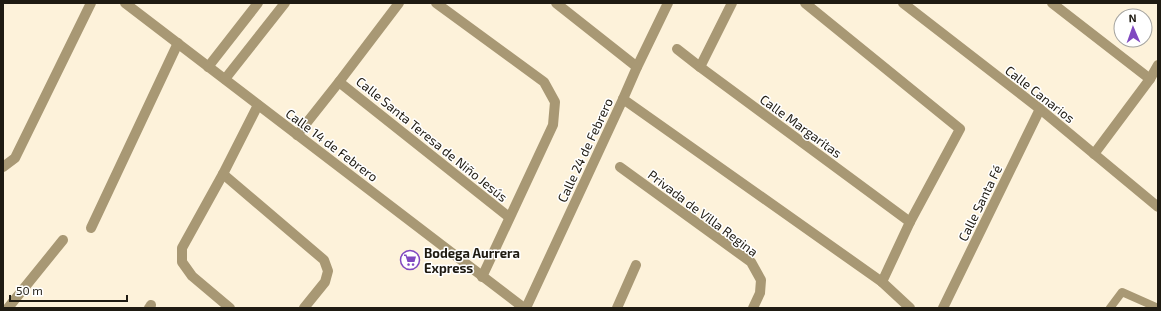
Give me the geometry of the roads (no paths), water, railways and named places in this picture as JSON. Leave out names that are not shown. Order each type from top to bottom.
[{"type":"street","points":[[3,167],[15,158],[91,3]]},
{"type":"street","name":"Calle 14 de Febrero","points":[[125,3],[137,6],[178,43],[208,67],[525,308]]},
{"type":"street","points":[[208,67],[258,3]]},
{"type":"street","points":[[225,79],[285,3]]},
{"type":"street","points":[[297,135],[399,3]]},
{"type":"street","points":[[436,3],[544,82],[555,102],[553,125],[482,276]]},
{"type":"street","points":[[556,3],[637,67]]},
{"type":"street","name":"Calle 24 de Febrero","points":[[525,308],[668,3]]},
{"type":"street","points":[[700,67],[732,3]]},
{"type":"street","points":[[805,3],[960,129],[910,222],[882,282]]},
{"type":"street","points":[[1052,3],[1150,79]]},
{"type":"street","name":"Calle Canarios","points":[[907,4],[1040,109],[1158,207]]},
{"type":"street","points":[[91,228],[178,43]]},
{"type":"street","name":"Calle Margaritas","points":[[677,49],[910,222]]},
{"type":"street","points":[[1094,154],[1150,79],[1158,65]]},
{"type":"street","name":"Calle Santa Teresa de Niño Jesús","points":[[339,82],[509,217]]},
{"type":"street","points":[[623,100],[882,282],[910,308]]},
{"type":"street","points":[[230,308],[192,276],[182,262],[182,248],[223,174],[258,105]]},
{"type":"street","name":"Calle Santa Fé","points":[[943,308],[1040,109]]},
{"type":"street","name":"Privada de Villa Regina","points":[[620,168],[751,262],[761,280],[760,293],[752,308]]},
{"type":"street","points":[[223,174],[324,260],[328,271],[325,282],[304,308]]},
{"type":"street","points":[[8,308],[63,240]]},
{"type":"street","points":[[617,308],[636,265]]},
{"type":"lane","points":[[1110,308],[1122,292],[1158,308]]},
{"type":"place","name":"Bodega Aurrera Express","points":[[410,260]]}]
